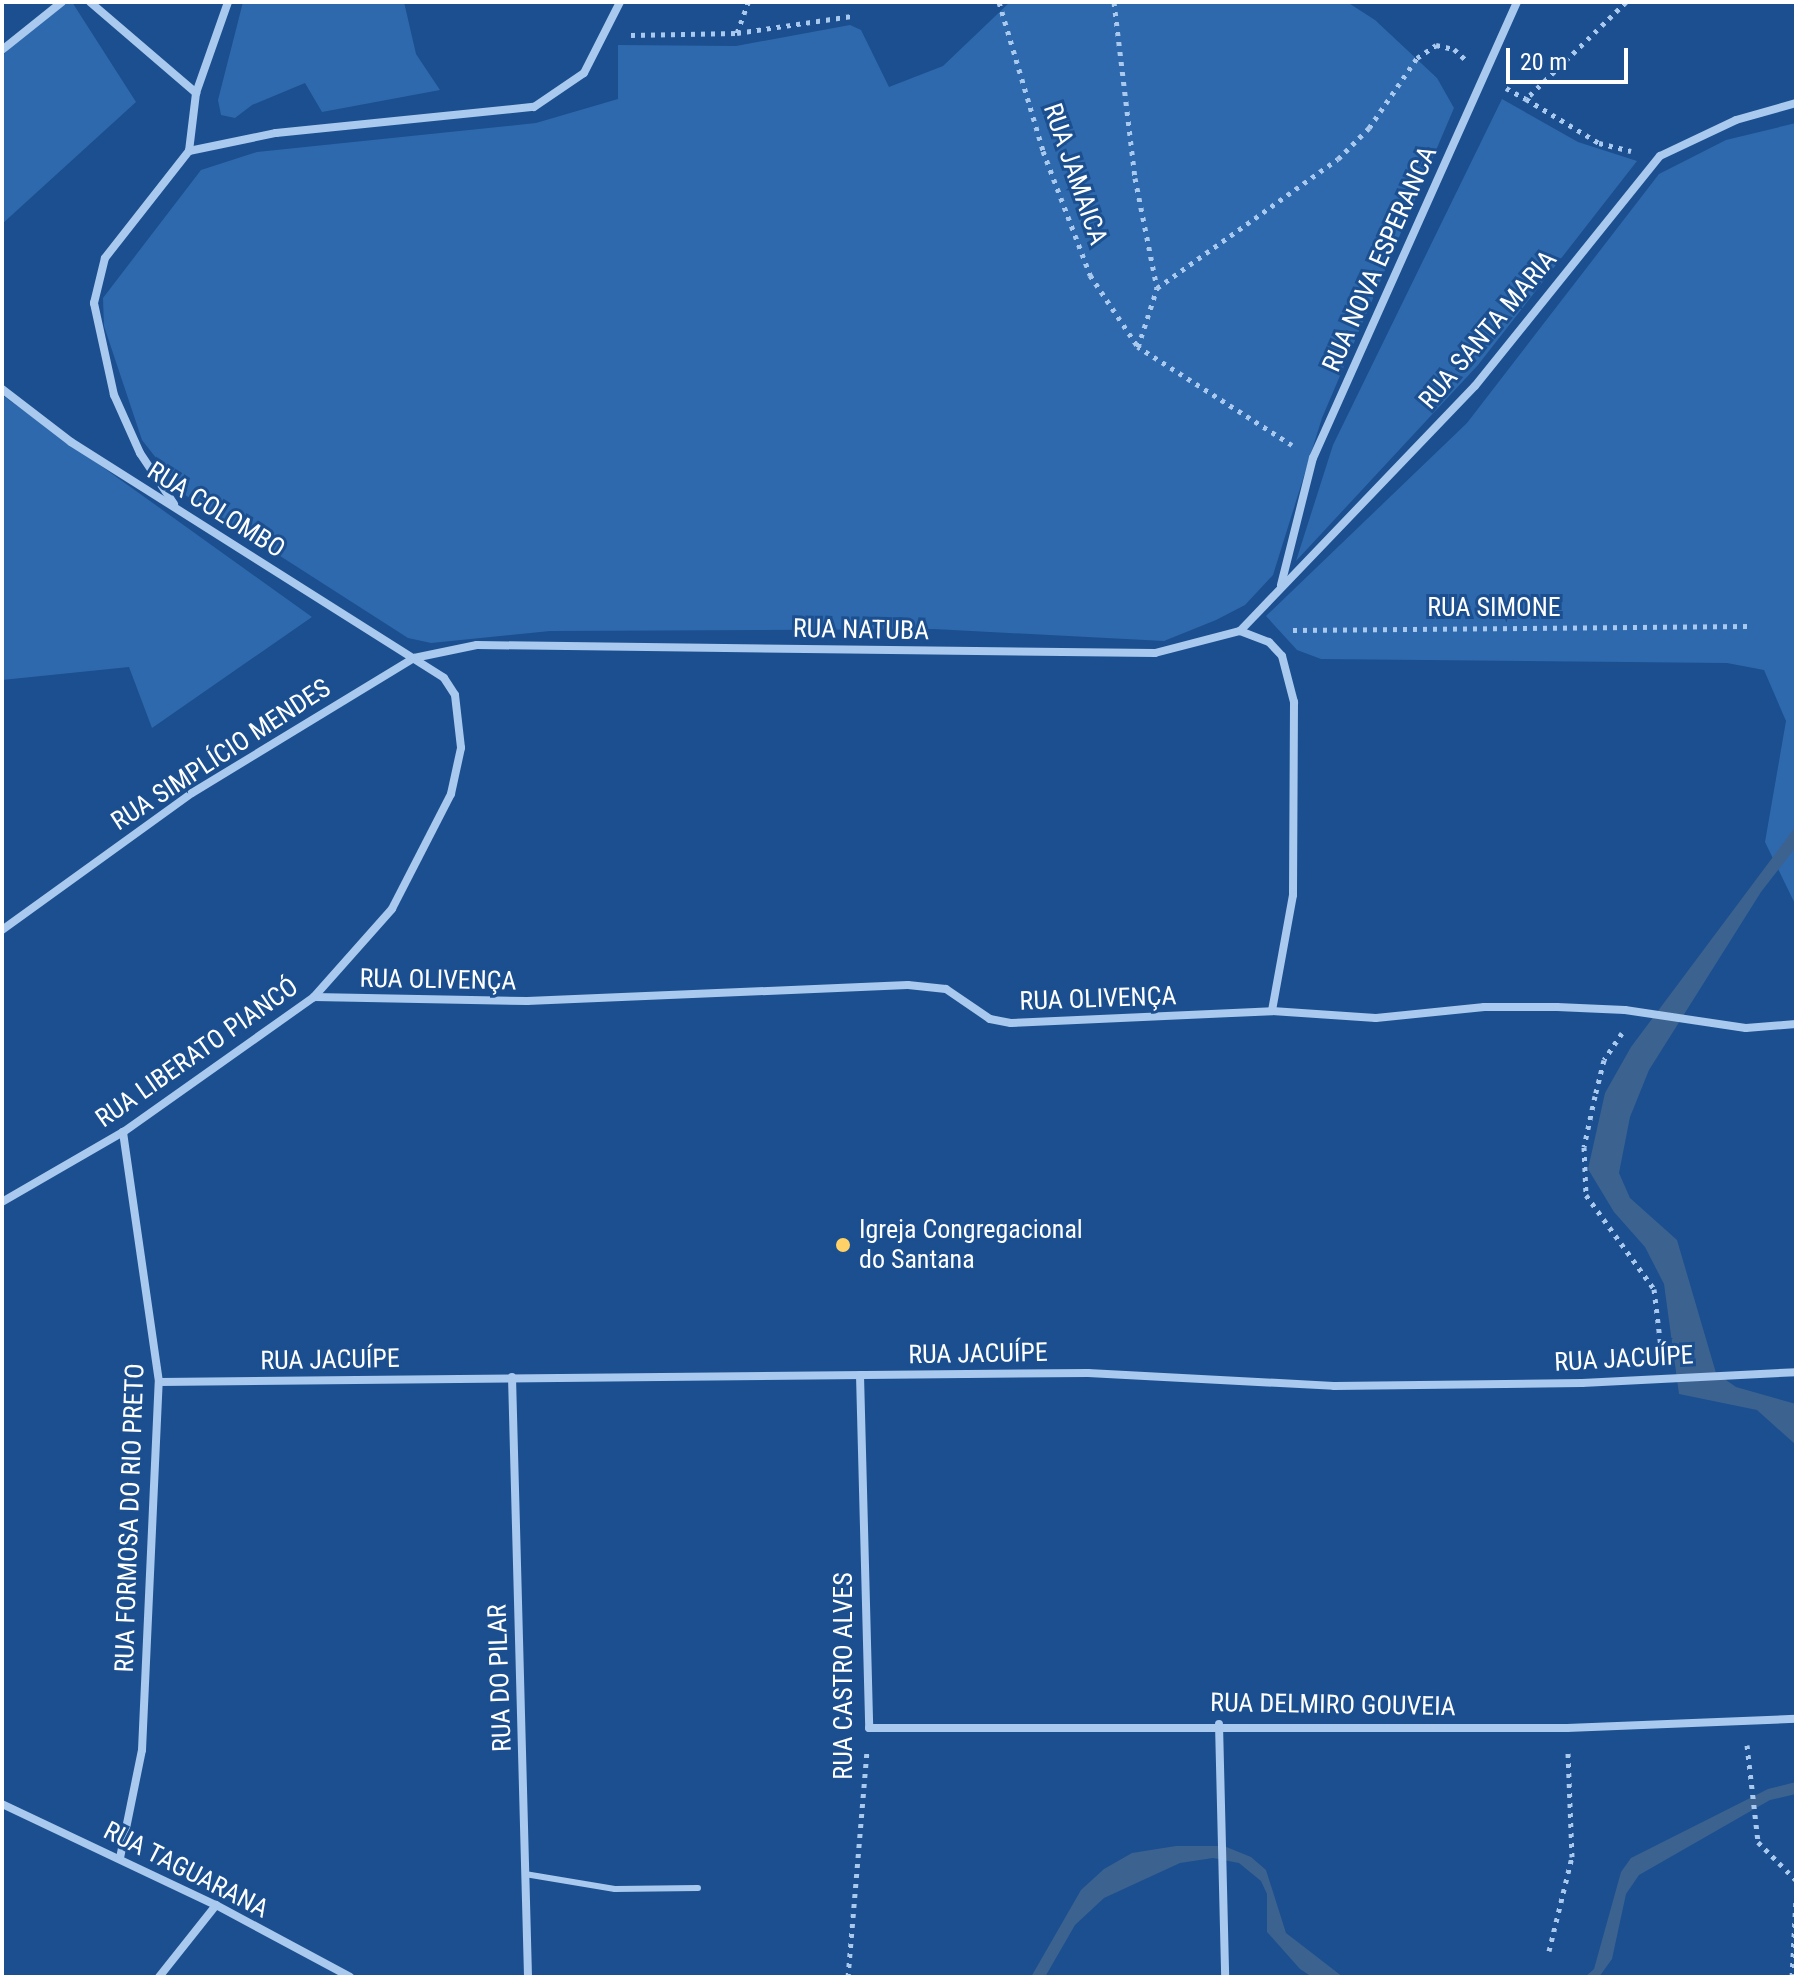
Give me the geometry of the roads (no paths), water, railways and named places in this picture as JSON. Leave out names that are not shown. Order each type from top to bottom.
[{"type":"street","points":[[2,50],[62,2]]},
{"type":"street","points":[[90,2],[196,93]]},
{"type":"street","points":[[177,508],[140,453],[114,395],[94,303],[105,258],[189,151],[196,93],[228,2]]},
{"type":"street","points":[[189,151],[276,133],[534,107],[584,73],[606,35],[620,2]]},
{"type":"street","name":"RUA NOVA ESPERANCA","points":[[1281,586],[1313,458],[1517,2]]},
{"type":"street","name":"RUA SANTA MARIA","points":[[1240,631],[1475,386],[1660,156],[1736,120],[1796,103]]},
{"type":"street","name":"RUA COLOMBO","points":[[2,389],[71,442],[414,658]]},
{"type":"street","points":[[1240,631],[1269,642],[1282,656],[1294,702],[1293,895],[1272,1011]]},
{"type":"street","name":"RUA NATUBA","points":[[477,645],[1155,653],[1240,631]]},
{"type":"street","name":"RUA SIMPLÍCIO MENDES","points":[[2,930],[192,793],[414,658],[477,645]]},
{"type":"street","name":"RUA LIBERATO PIANCÓ","points":[[2,1202],[123,1132],[314,997],[392,909],[451,794],[461,748],[455,695],[444,678],[414,658]]},
{"type":"street","name":"RUA OLIVENÇA","points":[[314,997],[527,1001],[908,985],[946,989],[990,1019],[1011,1023],[1272,1011],[1376,1018],[1484,1007],[1636,1012],[1746,1028],[1796,1024]]},
{"type":"street","name":"RUA FORMOSA DO RIO PRETO","points":[[120,1858],[142,1750],[159,1382],[123,1132]]},
{"type":"street","name":"RUA JACUÍPE","points":[[159,1382],[1088,1373],[1334,1386],[1796,1372]]},
{"type":"street","name":"RUA CASTRO ALVES","points":[[860,1375],[869,1728]]},
{"type":"street","name":"RUA DO PILAR","points":[[512,1377],[528,1977]]},
{"type":"street","name":"RUA DELMIRO GOUVEIA","points":[[869,1728],[1219,1724],[1567,1728],[1796,1719]]},
{"type":"street","points":[[1219,1724],[1225,1977]]},
{"type":"street","name":"RUA TAGUARANA","points":[[2,1804],[216,1905],[350,1977]]},
{"type":"street","points":[[159,1977],[216,1905]]},
{"type":"lane","points":[[525,1874],[615,1889],[698,1888]]},
{"type":"place","name":"Igreja Congregacional do Santana","points":[[843,1245]]}]
